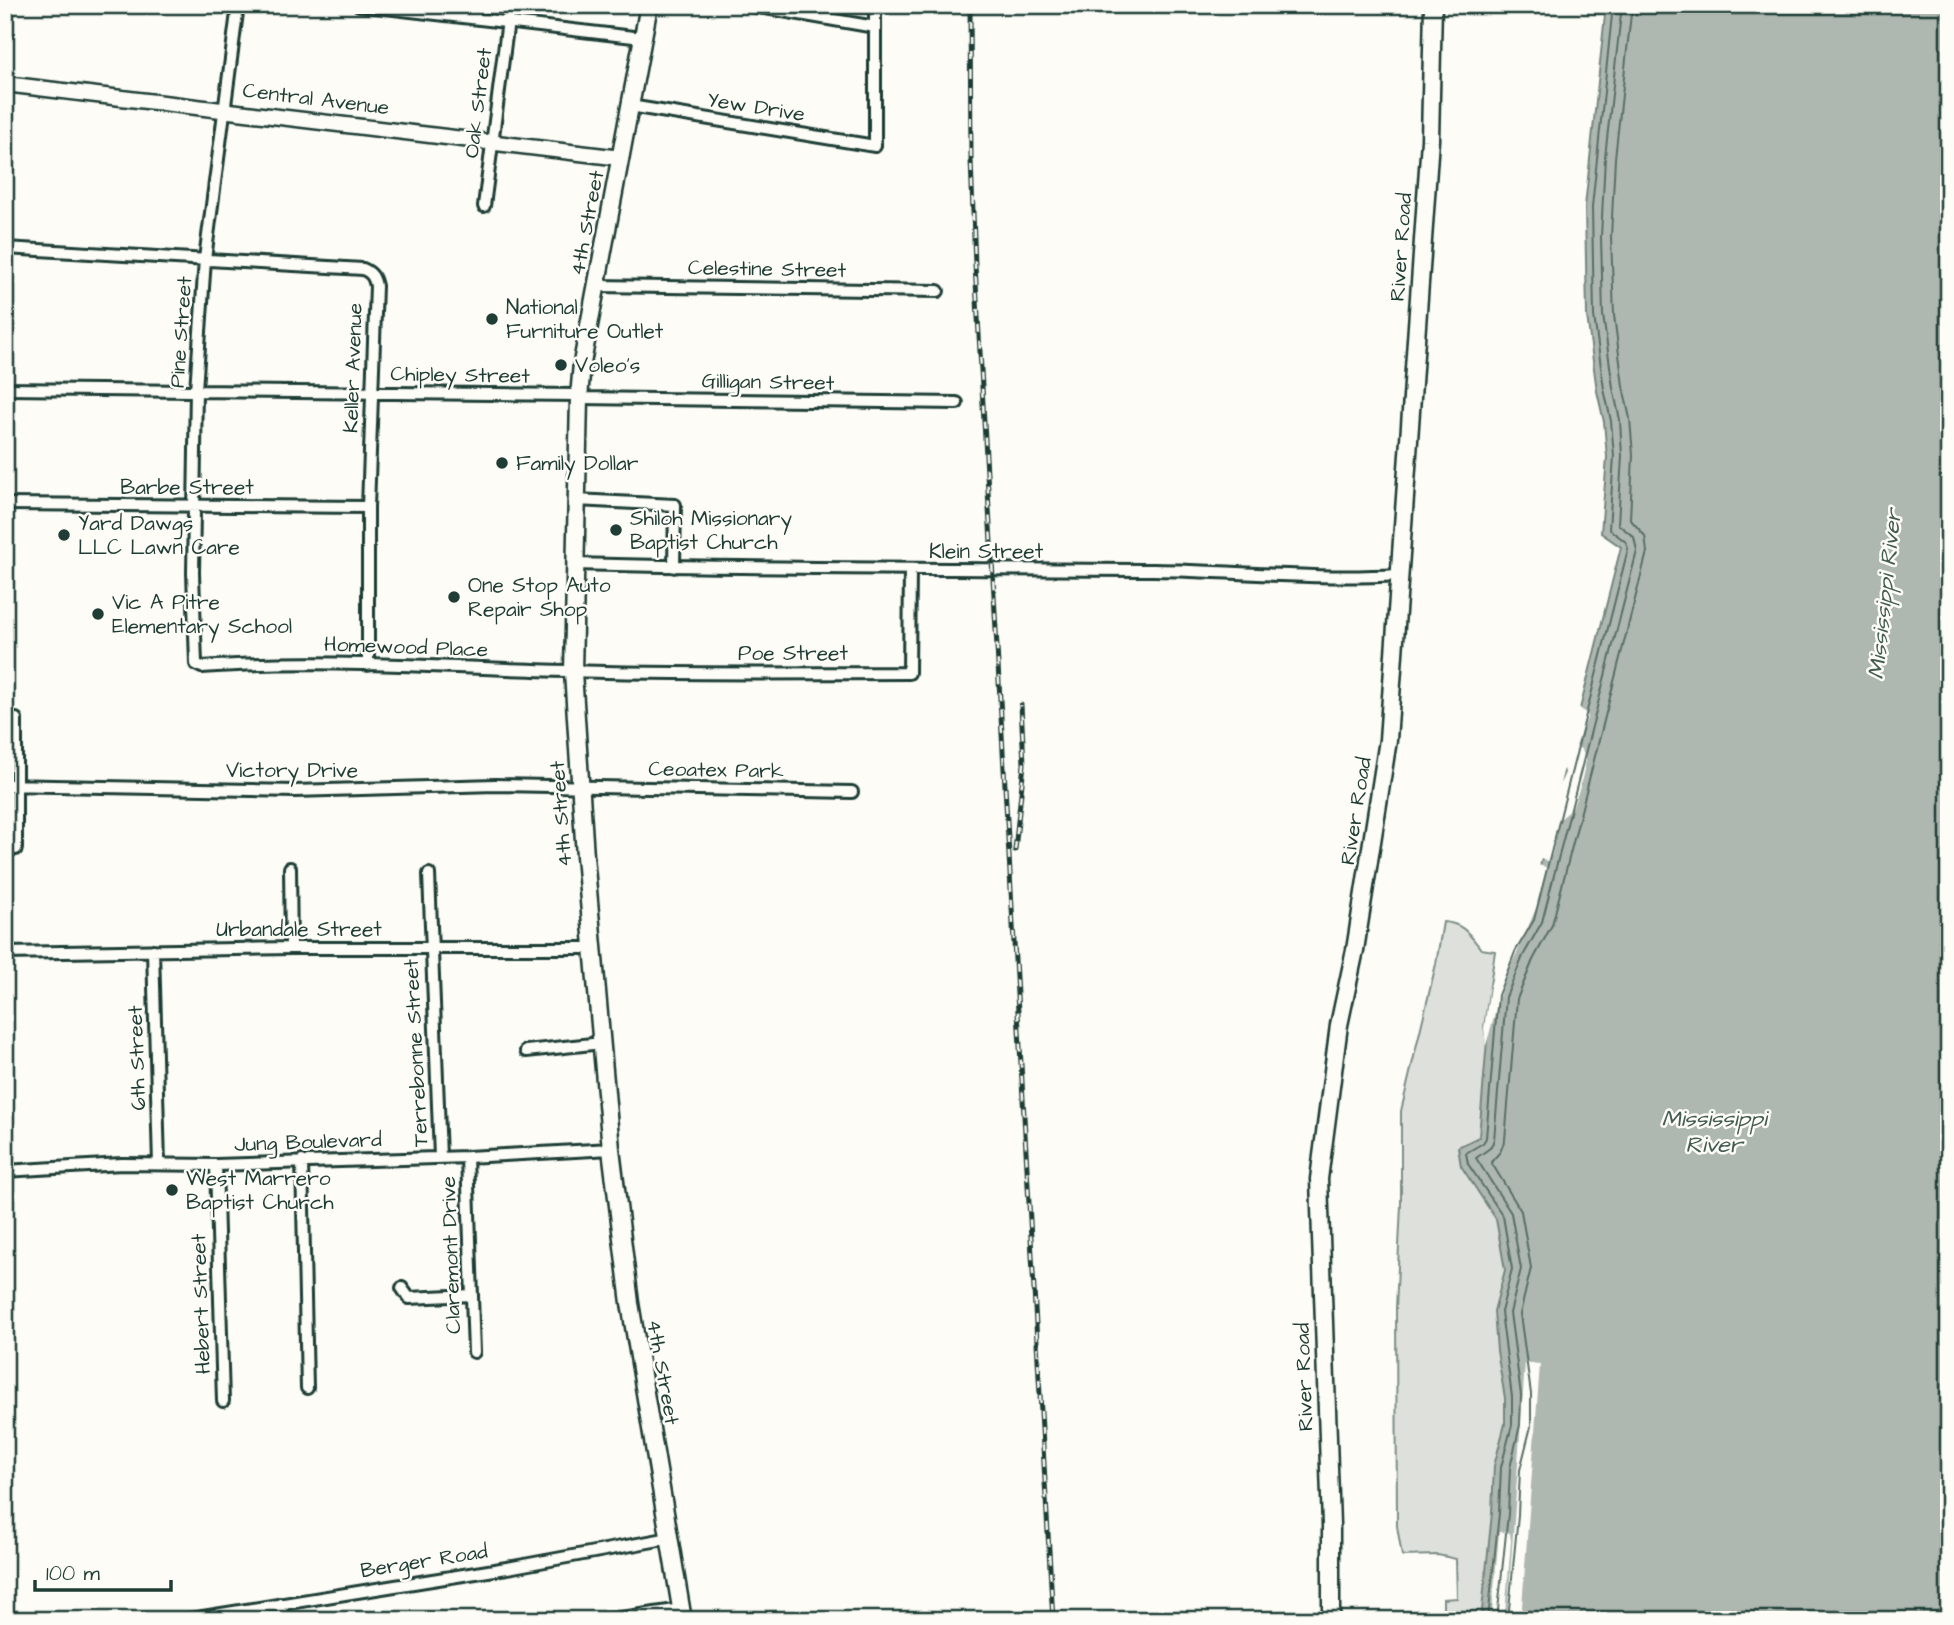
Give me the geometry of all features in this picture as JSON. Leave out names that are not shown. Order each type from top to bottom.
[{"type":"main road","name":"4th Street","points":[[649,5],[582,363],[574,564],[573,671],[580,787],[611,1149],[630,1303],[682,1614]]},
{"type":"main road","name":"River Road","points":[[1331,1620],[1331,1525],[1320,1179],[1339,1025],[1355,950],[1385,764],[1430,140],[1433,5]]},
{"type":"street","name":"Pine Street","points":[[197,664],[193,573],[196,390],[205,259],[238,5]]},
{"type":"street","points":[[359,5],[642,38]]},
{"type":"street","name":"Oak Street","points":[[484,205],[510,5]]},
{"type":"street","points":[[747,5],[874,27],[875,5]]},
{"type":"street","name":"Yew Drive","points":[[630,106],[875,146],[874,27]]},
{"type":"street","name":"Central Avenue","points":[[5,84],[621,158]]},
{"type":"street","name":"Keller Avenue","points":[[5,248],[363,269],[370,272],[376,286],[370,393],[368,665]]},
{"type":"street","name":"Celestine Street","points":[[596,286],[938,291]]},
{"type":"street","name":"Chipley Street","points":[[5,389],[579,397]]},
{"type":"street","name":"Gilligan Street","points":[[579,397],[957,403]]},
{"type":"street","points":[[576,500],[675,505],[674,567]]},
{"type":"street","name":"Barbe Street","points":[[5,504],[368,507]]},
{"type":"street","name":"Klein Street","points":[[574,564],[1157,570],[1360,577],[1398,575]]},
{"type":"street","name":"Poe Street","points":[[573,671],[909,673],[910,569]]},
{"type":"street","name":"Homewood Place","points":[[197,664],[202,667],[249,663],[573,671]]},
{"type":"street","points":[[16,719],[11,785],[16,849]]},
{"type":"street","name":"Victory Drive","points":[[11,785],[295,791],[495,785],[580,787]]},
{"type":"street","name":"Ceoatex Park","points":[[580,787],[852,792]]},
{"type":"street","points":[[290,868],[291,948]]},
{"type":"street","name":"Terrebonne Street","points":[[429,874],[440,1157]]},
{"type":"street","name":"Urbandale Street","points":[[5,953],[291,948],[593,948]]},
{"type":"street","name":"6th Street","points":[[153,950],[159,1164]]},
{"type":"street","points":[[526,1051],[602,1043]]},
{"type":"street","name":"Jung Boulevard","points":[[5,1171],[159,1164],[216,1165],[467,1157],[611,1149]]},
{"type":"street","name":"Claremont Drive","points":[[467,1157],[474,1352]]},
{"type":"street","points":[[302,1161],[307,1388]]},
{"type":"street","name":"Hebert Street","points":[[216,1165],[223,1401]]},
{"type":"street","points":[[402,1288],[409,1298],[472,1295]]},
{"type":"street","name":"Berger Road","points":[[184,1620],[513,1567],[670,1538]]},
{"type":"street","points":[[281,1604],[284,1620]]},
{"type":"street","points":[[608,1620],[682,1614]]},
{"type":"shaded area","points":[[1443,922],[1461,927],[1481,949],[1495,951],[1484,1027],[1518,1207],[1508,1387],[1490,1620],[1443,1620],[1443,1599],[1457,1598],[1456,1559],[1438,1555],[1402,1556],[1397,1526],[1396,1308],[1401,1205],[1401,1111],[1436,964]]},
{"type":"water","name":"Mississippi River","points":[[1606,5],[1949,5],[1949,1620],[1481,1620],[1494,1466],[1505,1424],[1505,1398],[1494,1311],[1505,1270],[1496,1219],[1461,1166],[1458,1147],[1479,1137],[1491,993],[1527,918],[1621,547],[1601,533],[1607,457],[1587,316],[1585,207]]},
{"type":"pier","points":[[1578,706],[1588,716],[1576,746],[1582,750],[1586,761],[1572,809],[1560,819],[1552,855],[1547,861],[1538,858],[1553,799],[1565,773],[1563,763]]},
{"type":"pier","points":[[1536,864],[1547,868],[1537,906],[1505,975],[1486,1046],[1484,1028],[1490,986],[1506,947],[1524,917]]},
{"type":"pier","points":[[1525,1363],[1540,1364],[1521,1620],[1507,1620]]},
{"type":"pier","points":[[1499,1532],[1510,1533],[1511,1541],[1505,1614],[1492,1613]]},
{"type":"railway","points":[[970,5],[975,265],[1053,1620]]},
{"type":"railway","points":[[1015,850],[1024,764],[1021,705]]},
{"type":"place","name":"National Furniture Outlet","points":[[492,319]]},
{"type":"place","name":"Voleo's","points":[[561,365]]},
{"type":"place","name":"Family Dollar","points":[[502,463]]},
{"type":"place","name":"Shiloh Missionary Baptist Church","points":[[616,530]]},
{"type":"place","name":"Yard Dawgs LLC Lawn Care","points":[[64,535]]},
{"type":"place","name":"One Stop Auto Repair Shop","points":[[454,597]]},
{"type":"place","name":"Vic A Pitre Elementary School","points":[[98,614]]},
{"type":"place","name":"West Marrero Baptist Church","points":[[172,1190]]}]
